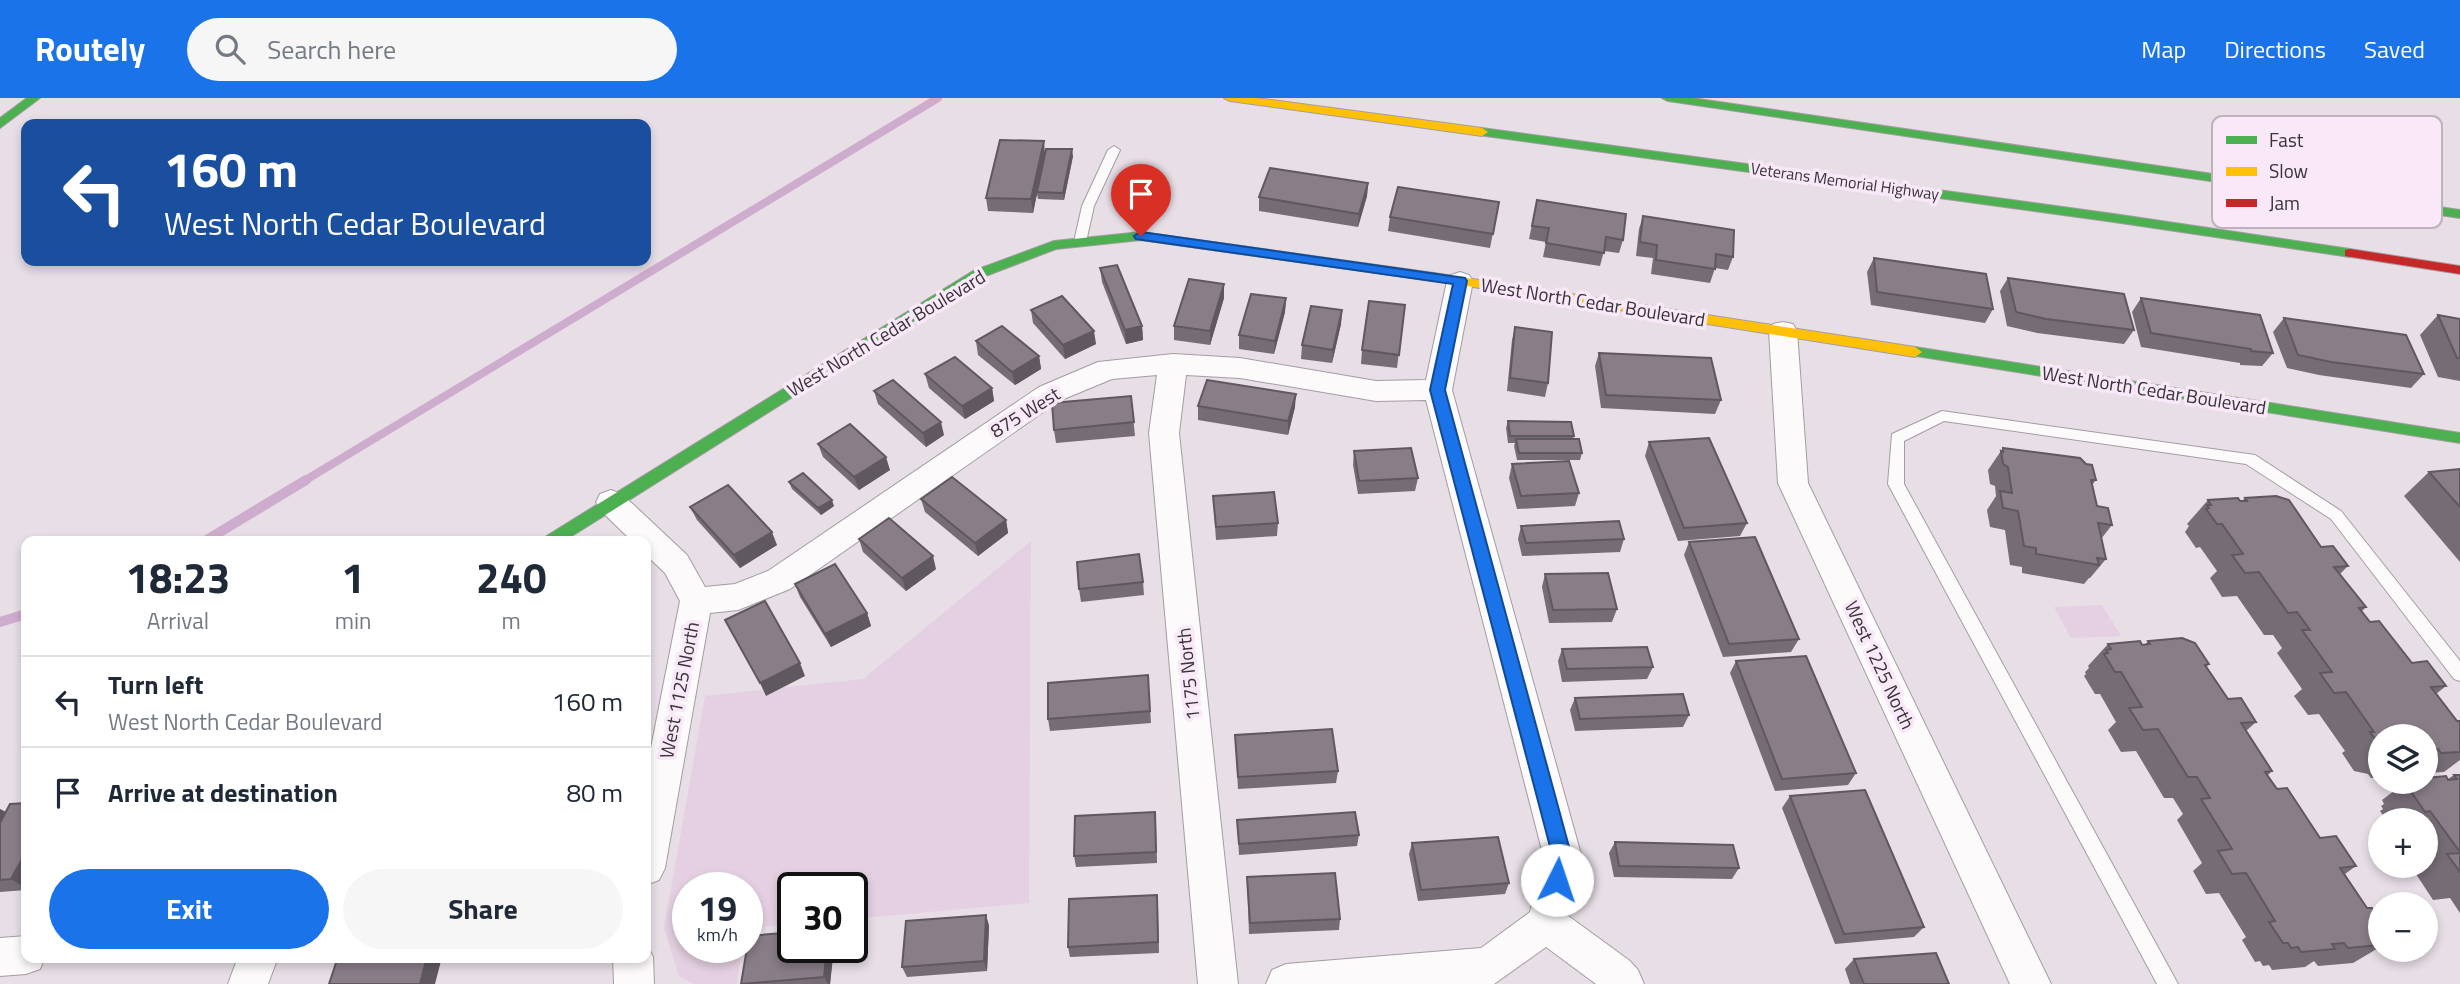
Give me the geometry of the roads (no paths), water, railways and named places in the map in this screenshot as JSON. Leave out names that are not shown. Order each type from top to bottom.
[{"type":"main road","points":[[0,124],[34,98]]},
{"type":"main road","name":"Veterans Memorial Highway","points":[[1230,98],[2114,218],[2460,270]]},
{"type":"main road","points":[[1668,98],[2212,178]]},
{"type":"main road","points":[[2442,211],[2460,214]]},
{"type":"main road","name":"West North Cedar Boulevard","points":[[559,536],[978,274],[1054,244],[1141,236],[1460,281],[2460,438]]},
{"type":"street","points":[[1286,984],[1488,967],[1546,923],[1563,858],[1437,390],[1460,281]]},
{"type":"street","name":"West 1225 North","points":[[1783,331],[1793,483],[2031,984]]},
{"type":"street","name":"875 West","points":[[696,601],[738,597],[779,580],[1049,394],[1108,369],[1173,364],[1240,368],[1376,391],[1437,390]]},
{"type":"street","name":"1175 North","points":[[1173,364],[1164,433],[1218,984]]},
{"type":"street","name":"West 1125 North","points":[[611,502],[647,536]]},
{"type":"street","name":"West 1125 North","points":[[651,540],[676,564],[696,601],[651,841]]},
{"type":"street","points":[[1546,923],[1616,975],[1624,984]]},
{"type":"street","points":[[0,957],[21,955]]},
{"type":"street","points":[[248,984],[256,963]]},
{"type":"street","points":[[633,963],[634,984]]},
{"type":"lane","points":[[1080,242],[1087,206],[1114,150]]},
{"type":"lane","points":[[2168,984],[1896,484],[1897,438],[1941,416],[2250,459],[2336,515],[2460,674]]},
{"type":"waterway","points":[[304,481],[938,98]]},
{"type":"waterway","points":[[213,536],[306,480]]},
{"type":"waterway","points":[[0,622],[21,616]]}]
